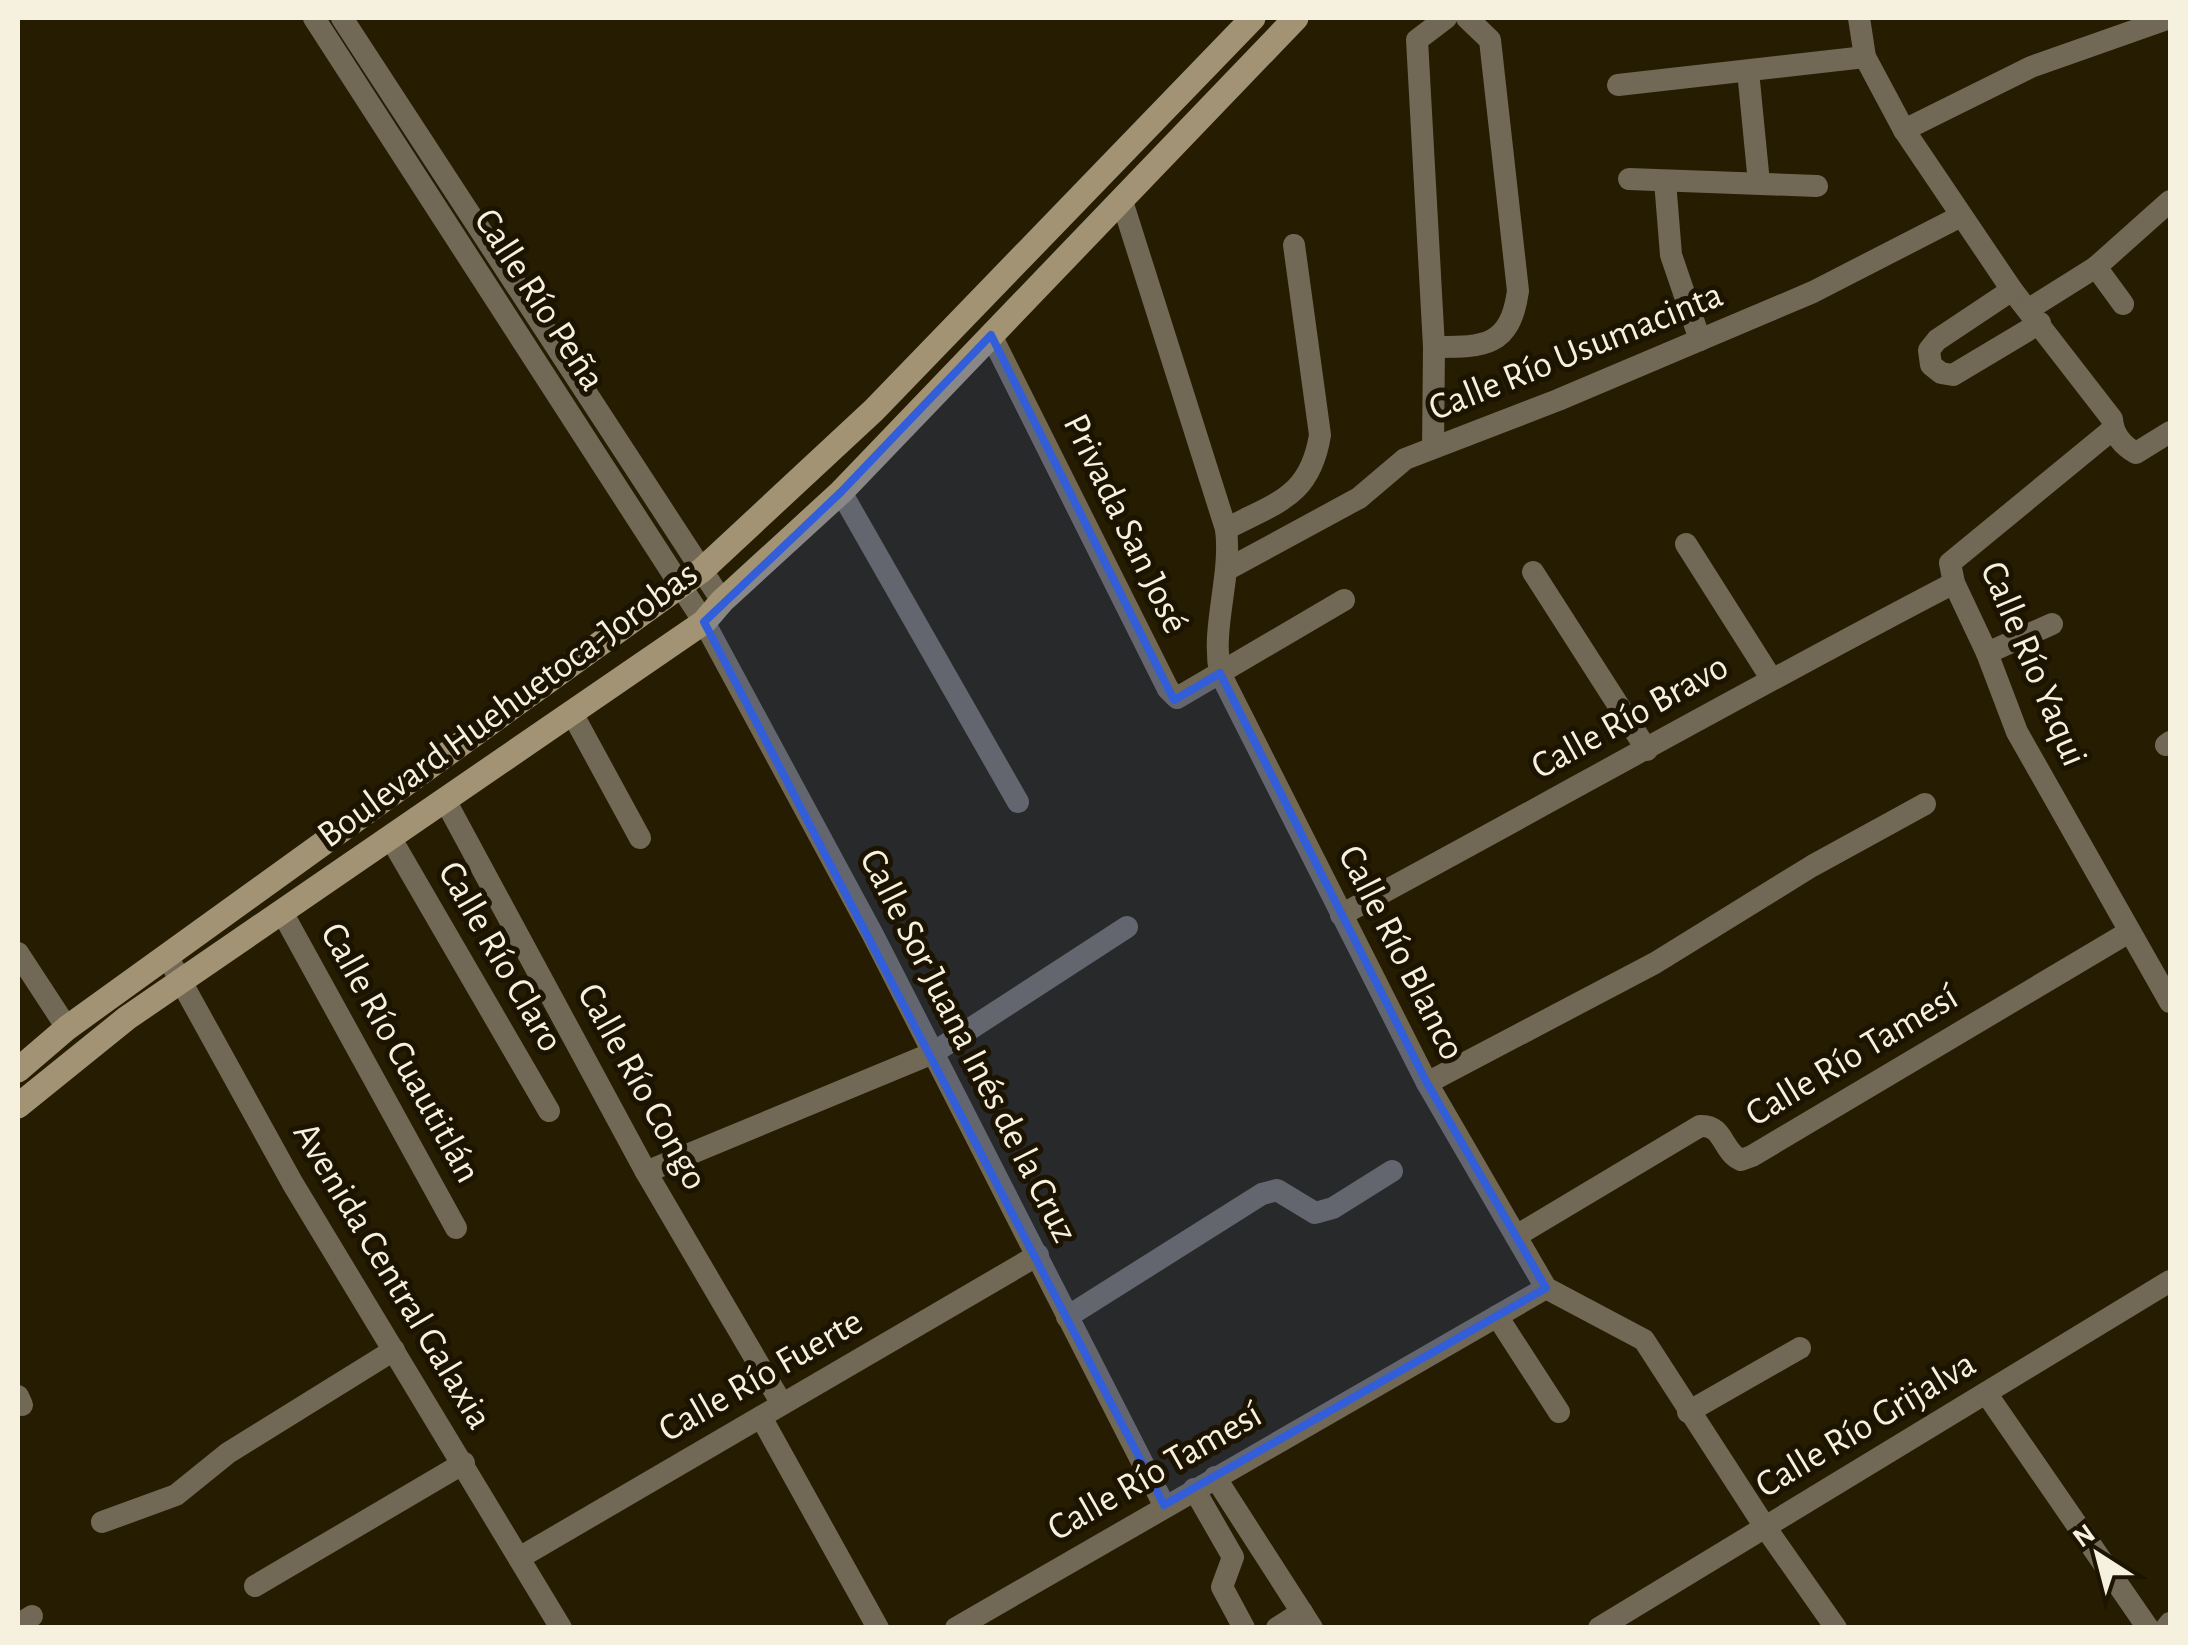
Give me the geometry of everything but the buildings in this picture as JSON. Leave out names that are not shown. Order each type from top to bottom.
[{"type":"main road","name":"Boulevard Huehuetoca-Jorobas","points":[[18,1070],[67,1028],[692,578],[874,410],[1252,18]]},
{"type":"main road","name":"Boulevard Huehuetoca-Jorobas","points":[[18,1106],[126,1018],[704,622],[842,492],[1296,18]]},
{"type":"street","name":"Calle Río Peña","points":[[314,18],[692,578],[722,601]]},
{"type":"street","name":"Calle Río Peña","points":[[342,18],[692,578],[704,622]]},
{"type":"street","points":[[1434,447],[1434,346],[1417,40],[1446,18]]},
{"type":"street","points":[[1434,346],[1480,346],[1504,331],[1514,318],[1518,291],[1490,40],[1467,18]]},
{"type":"street","points":[[1859,18],[1865,56],[1904,130],[2012,290],[2112,419],[2113,429],[2128,449],[2136,454],[2170,432]]},
{"type":"street","points":[[1904,130],[2032,67],[2170,18]]},
{"type":"street","points":[[1618,85],[1865,56]]},
{"type":"street","points":[[1748,71],[1759,183]]},
{"type":"street","points":[[1629,179],[1816,186]]},
{"type":"street","points":[[1665,180],[1670,255],[1700,340]]},
{"type":"street","name":"Calle Río Blanco","points":[[1122,201],[1226,528],[1228,569],[1217,654],[1220,673],[1427,1083],[1546,1288]]},
{"type":"street","points":[[2012,290],[1937,340],[1929,350],[1931,365],[1941,373],[1953,374],[2096,267],[2170,201]]},
{"type":"street","name":"Calle Río Usumacinta","points":[[1228,569],[1359,498],[1404,459],[1558,400],[1813,292],[1961,216]]},
{"type":"street","points":[[1226,528],[1291,495],[1315,465],[1320,435],[1294,245]]},
{"type":"street","points":[[2096,267],[2123,304]]},
{"type":"street","name":"Privada San José","points":[[991,335],[1168,689],[1177,698],[1220,673]]},
{"type":"street","name":"Calle Río Yaqui","points":[[2113,429],[1950,563],[1954,583],[1988,652],[2017,732],[2170,1002]]},
{"type":"street","points":[[842,492],[1018,802]]},
{"type":"street","points":[[1686,544],[1770,678]]},
{"type":"street","points":[[1533,572],[1647,750]]},
{"type":"street","name":"Calle Río Bravo","points":[[1341,915],[1647,750],[1770,678],[1954,583]]},
{"type":"street","points":[[1220,673],[1344,600]]},
{"type":"street","name":"Calle Sor Juana Inés de la Cruz","points":[[704,622],[934,1053],[1164,1505]]},
{"type":"street","points":[[1988,652],[2052,624]]},
{"type":"street","points":[[572,713],[640,838]]},
{"type":"street","name":"Calle Río Congo","points":[[445,800],[646,1172],[782,1404]]},
{"type":"street","points":[[1427,1083],[1655,963],[1812,866],[1925,804]]},
{"type":"street","name":"Calle Río Claro","points":[[390,837],[549,1111]]},
{"type":"street","name":"Calle Río Cuautitlán","points":[[282,912],[456,1228]]},
{"type":"street","points":[[646,1172],[934,1053],[1127,927]]},
{"type":"street","name":"Calle Río Tamesí","points":[[1516,1236],[1700,1126],[1710,1125],[1717,1130],[1733,1157],[1741,1160],[1752,1156],[2129,932]]},
{"type":"street","points":[[18,953],[67,1028]]},
{"type":"street","name":"Avenida Central Galaxia","points":[[168,958],[293,1184],[561,1628]]},
{"type":"street","points":[[1068,1316],[1262,1194],[1277,1190],[1316,1213],[1333,1208],[1392,1171]]},
{"type":"street","name":"Calle Río Fuerte","points":[[518,1558],[1038,1255]]},
{"type":"street","name":"Calle Río Grijalva","points":[[1598,1628],[2170,1282]]},
{"type":"street","points":[[1546,1288],[1644,1340],[1688,1412],[1836,1628]]},
{"type":"street","name":"Calle Río Tamesí","points":[[956,1628],[1546,1288]]},
{"type":"street","points":[[1497,1316],[1559,1412]]},
{"type":"street","points":[[1688,1412],[1800,1348]]},
{"type":"street","points":[[102,1522],[176,1495],[228,1453],[394,1350]]},
{"type":"street","points":[[1986,1393],[2148,1628]]},
{"type":"street","points":[[761,1416],[878,1628]]},
{"type":"street","points":[[254,1586],[464,1463]]},
{"type":"street","points":[[1215,1477],[1307,1620],[1277,1628]]},
{"type":"street","points":[[1194,1489],[1233,1558],[1222,1587],[1244,1628]]},
{"type":"highlighted area","points":[[991,335],[1174,700],[1220,673],[1427,1083],[1546,1288],[1164,1505],[704,622],[841,492]]}]
